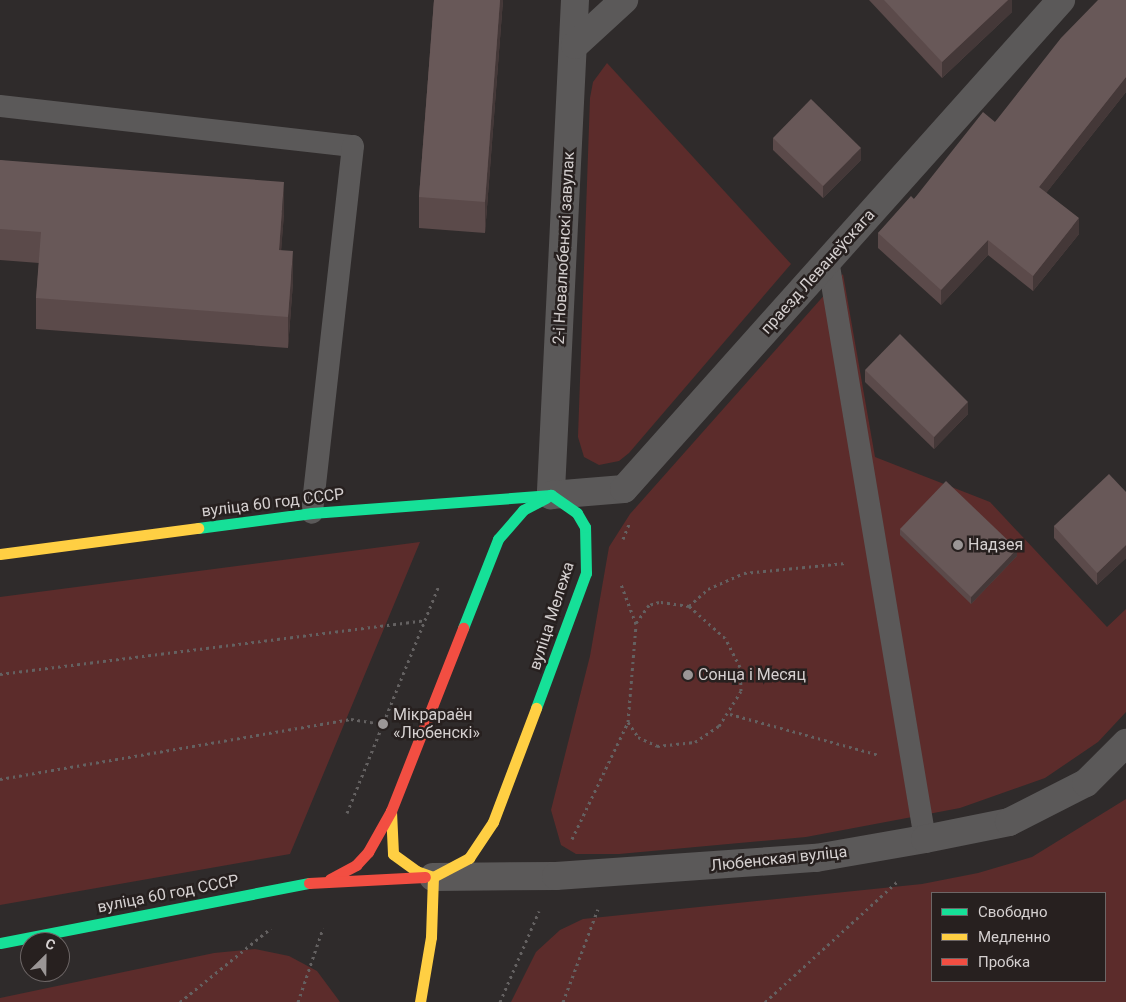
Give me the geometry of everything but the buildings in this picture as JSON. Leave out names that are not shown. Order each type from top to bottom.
[{"type":"main road","name":"вуліца 60 год СССР","points":[[0,554],[312,513],[551,496]]},
{"type":"main road","points":[[330,879],[350,870],[368,852],[391,811],[498,539],[523,510],[551,496]]},
{"type":"main road","name":"вуліца Мележа","points":[[433,877],[469,858],[493,822],[581,591],[589,548],[585,528],[577,513],[551,496]]},
{"type":"main road","points":[[391,811],[393,854],[416,871],[433,877],[431,936],[420,1002]]},
{"type":"main road","name":"вуліца 60 год СССР","points":[[0,943],[330,879],[433,877]]},
{"type":"street","name":"2-і Новалюбенскі завулак","points":[[551,496],[575,45],[575,0]]},
{"type":"street","points":[[575,45],[624,0]]},
{"type":"street","name":"праезд Леванеўскага","points":[[624,489],[1061,0]]},
{"type":"street","points":[[551,496],[624,489]]},
{"type":"street","name":"Любенская вуліца","points":[[433,877],[556,876],[816,858],[925,839],[1009,822],[1086,783],[1126,743]]},
{"type":"lane","points":[[0,106],[353,146],[312,513]]},
{"type":"lane","points":[[828,260],[925,839]]},
{"type":"path","points":[[619,548],[637,509],[624,489]]},
{"type":"path","points":[[689,606],[708,590],[744,573],[878,559]]},
{"type":"path","points":[[356,789],[442,577]]},
{"type":"path","points":[[500,1002],[628,722],[636,624],[620,580]]},
{"type":"path","points":[[628,722],[647,743],[669,747],[695,742],[730,714],[741,691],[740,667],[716,627],[689,606],[659,602],[649,605],[636,624]]},
{"type":"path","points":[[0,674],[425,620]]},
{"type":"path","points":[[730,714],[913,765]]},
{"type":"path","points":[[0,779],[351,719],[383,724]]},
{"type":"path","points":[[765,1002],[901,878]]},
{"type":"path","points":[[563,1002],[601,902]]},
{"type":"path","points":[[180,1002],[278,922]]},
{"type":"path","points":[[298,1002],[323,928]]},
{"type":"shaded area","points":[[607,63],[791,264],[629,453],[619,461],[599,465],[584,457],[578,437],[590,98],[593,82]]},
{"type":"shaded area","points":[[843,274],[875,457],[990,502],[1107,627],[1126,609],[1126,712],[1098,742],[1045,778],[960,808],[806,837],[619,854],[576,854],[561,845],[551,810],[590,656],[609,547],[630,514]]},
{"type":"shaded area","points":[[420,542],[290,854],[0,905],[0,597]]},
{"type":"shaded area","points":[[1126,799],[1126,1002],[511,1002],[536,952],[560,930],[583,919],[922,884],[978,873],[1032,857]]},
{"type":"shaded area","points":[[255,949],[289,956],[317,971],[340,1002],[0,1002],[0,998],[214,953]]},
{"type":"traffic: fast","points":[[198,528],[312,513],[551,495]]},
{"type":"traffic: fast","points":[[536,708],[586,573],[585,527],[577,513],[551,495]]},
{"type":"traffic: fast","points":[[463,628],[498,539],[523,510],[546,498]]},
{"type":"traffic: fast","points":[[0,943],[309,883]]},
{"type":"traffic: slow","points":[[0,554],[198,528]]},
{"type":"traffic: slow","points":[[391,811],[393,854],[416,871],[433,877],[469,858],[493,822],[536,708]]},
{"type":"traffic: slow","points":[[420,1002],[431,937],[433,877]]},
{"type":"traffic: jam","points":[[330,879],[356,865],[368,852],[391,811],[463,628]]},
{"type":"traffic: jam","points":[[309,883],[425,877]]},
{"type":"place","name":"Надзея","points":[[958,545]]},
{"type":"place","name":"Сонца і Месяц","points":[[688,675]]},
{"type":"place","name":"Мікрараён «Любенскі»","points":[[383,724]]}]
